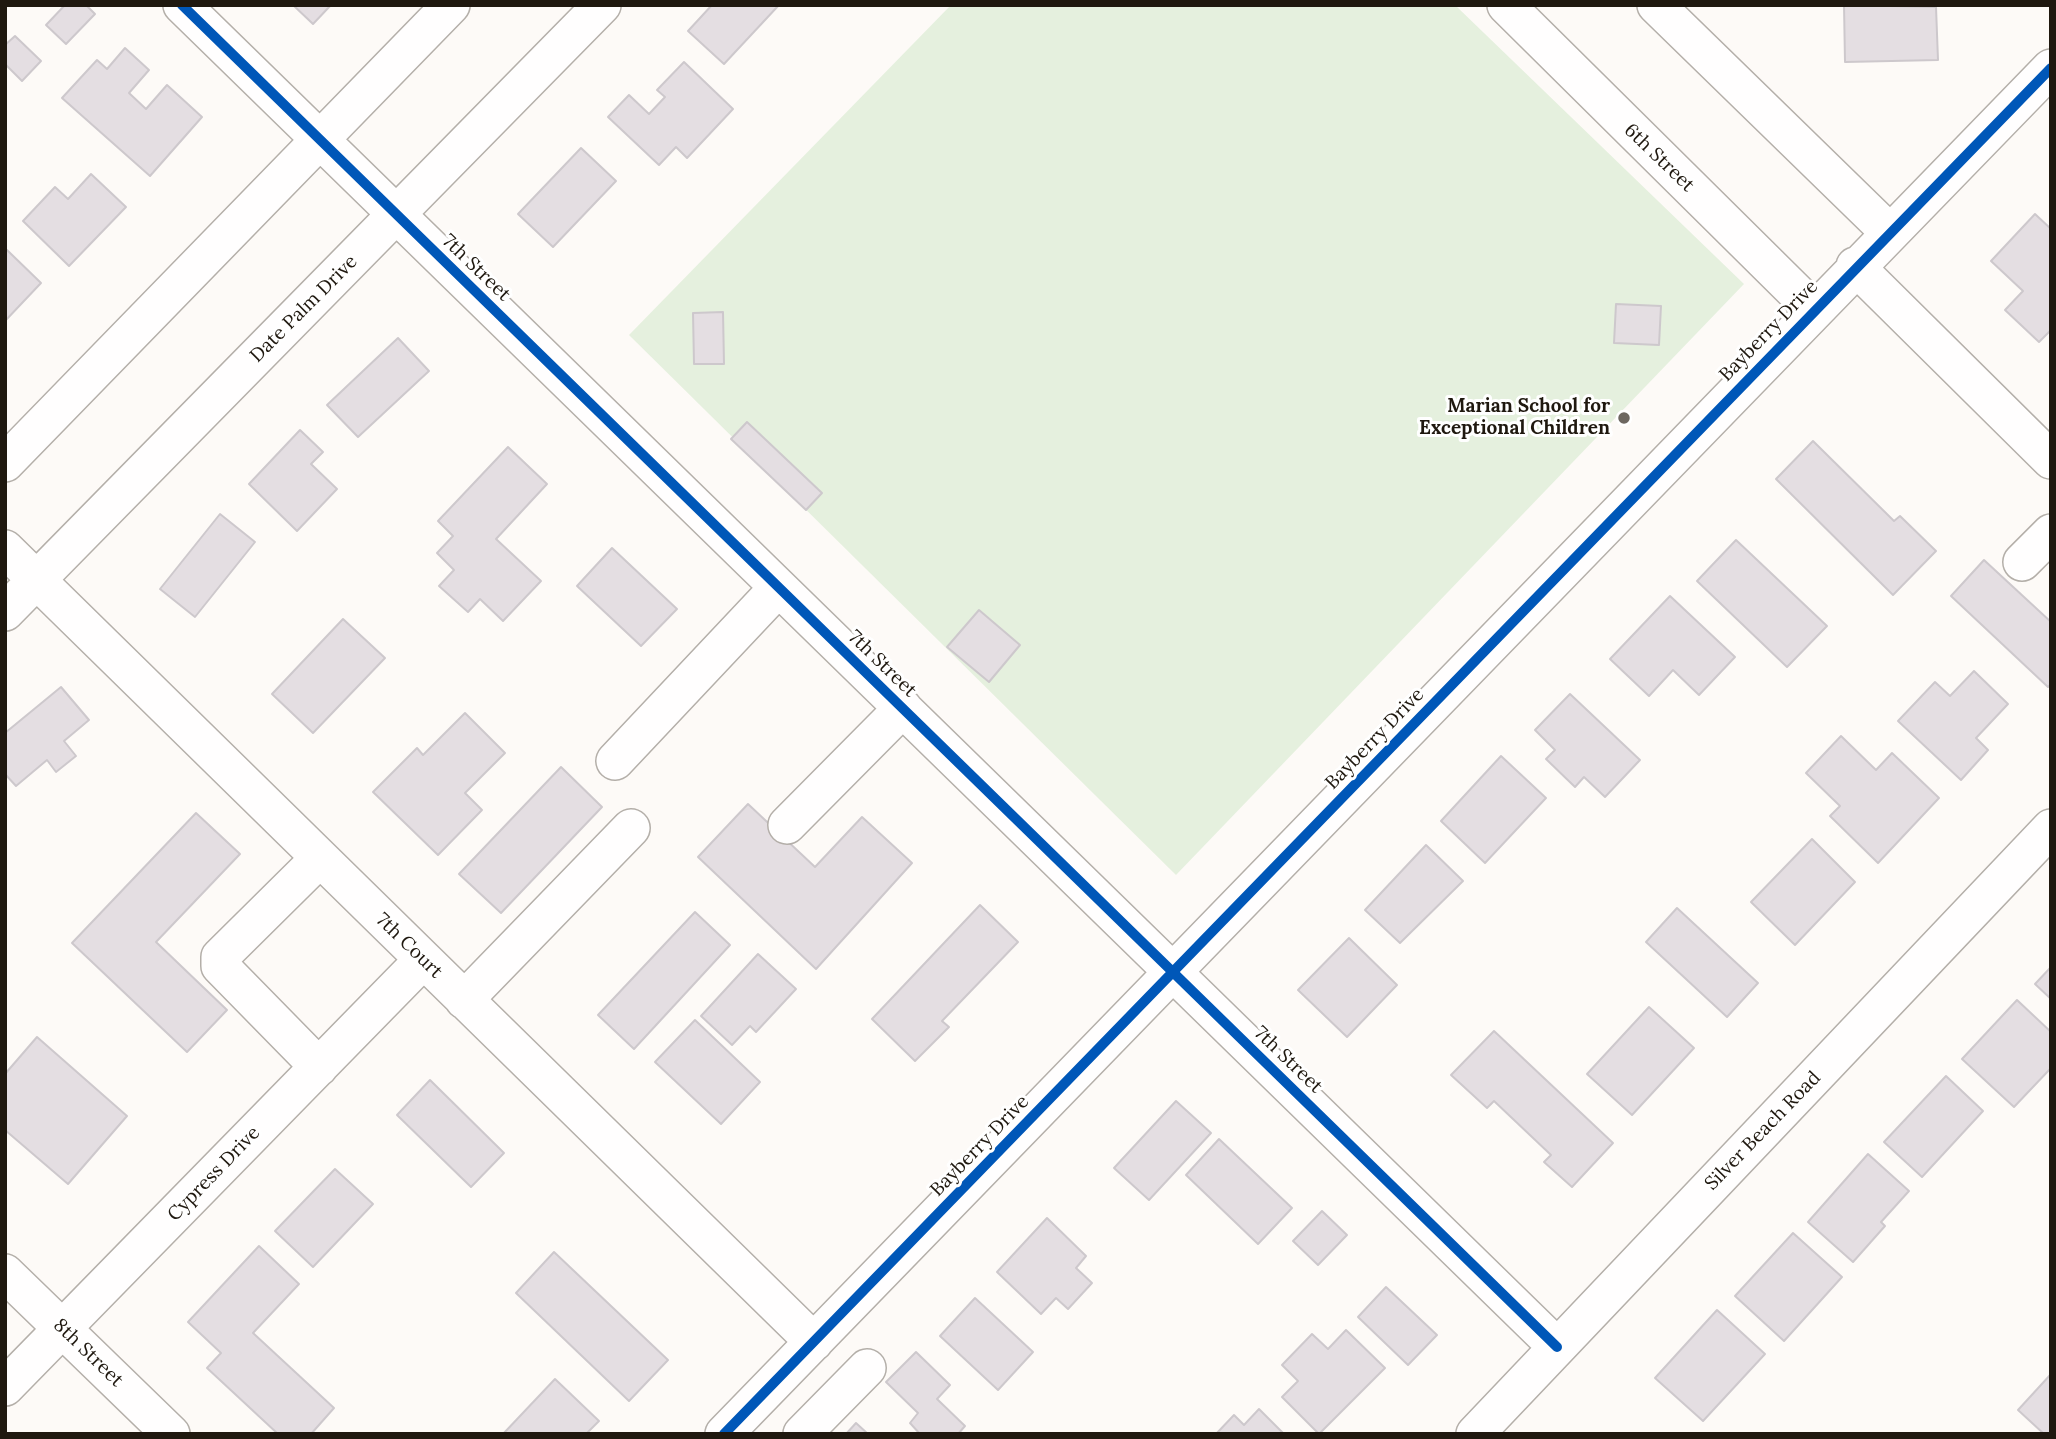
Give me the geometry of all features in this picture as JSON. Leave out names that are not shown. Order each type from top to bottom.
[{"type":"street","name":"7th Street","points":[[181,5],[1558,1347]]},
{"type":"street","points":[[5,463],[452,5]]},
{"type":"street","name":"Date Palm Drive","points":[[5,612],[602,5]]},
{"type":"street","name":"6th Street","points":[[1506,5],[1813,309]]},
{"type":"street","points":[[1656,5],[1889,232]]},
{"type":"street","name":"Bayberry Drive","points":[[724,1434],[1174,973],[1813,309],[2051,68]]},
{"type":"street","points":[[1855,267],[2051,460]]},
{"type":"street","points":[[2022,562],[2051,533]]},
{"type":"street","name":"7th Court","points":[[5,550],[464,1000],[808,1348],[839,1396]]},
{"type":"street","points":[[615,761],[778,588]]},
{"type":"street","points":[[787,825],[903,708]]},
{"type":"street","points":[[464,1000],[631,828]]},
{"type":"street","name":"Silver Beach Road","points":[[1475,1434],[2051,828]]},
{"type":"street","points":[[319,1067],[220,966],[220,957],[320,859]]},
{"type":"street","name":"Cypress Drive","points":[[5,1387],[423,960]]},
{"type":"street","name":"8th Street","points":[[5,1273],[171,1434]]},
{"type":"street","points":[[802,1434],[867,1368]]},
{"type":"green space","points":[[951,5],[1455,5],[1744,284],[1176,875],[629,335]]},
{"type":"building","points":[[65,5],[86,5],[95,14],[66,44],[46,25]]},
{"type":"building","points":[[293,5],[331,5],[313,24]]},
{"type":"building","points":[[712,5],[779,5],[724,64],[688,31]]},
{"type":"building","points":[[1844,5],[1936,7],[1938,60],[1845,62]]},
{"type":"building","points":[[15,36],[41,61],[22,81],[5,64],[5,45]]},
{"type":"building","points":[[125,48],[149,70],[129,93],[146,109],[167,85],[202,117],[150,176],[62,98],[97,60],[107,69]]},
{"type":"building","points":[[684,62],[733,109],[687,158],[676,147],[659,165],[608,117],[629,95],[649,114],[665,97],[657,90]]},
{"type":"building","points":[[581,148],[616,181],[553,247],[518,214]]},
{"type":"building","points":[[91,174],[126,207],[69,266],[23,221],[55,187],[68,199]]},
{"type":"building","points":[[2035,214],[2051,229],[2051,330],[2039,342],[2005,310],[2023,291],[1991,261]]},
{"type":"building","points":[[5,251],[41,283],[5,321]]},
{"type":"building","points":[[1616,304],[1661,306],[1659,345],[1614,343]]},
{"type":"building","points":[[723,312],[724,364],[694,364],[693,313]]},
{"type":"building","points":[[398,338],[429,371],[358,437],[327,405]]},
{"type":"building","points":[[747,422],[822,493],[806,510],[731,439]]},
{"type":"building","points":[[300,430],[323,452],[311,464],[337,489],[297,531],[249,484]]},
{"type":"building","points":[[1813,441],[1894,521],[1900,516],[1936,551],[1893,595],[1776,479]]},
{"type":"building","points":[[508,447],[547,484],[496,539],[541,581],[503,621],[480,599],[468,612],[439,586],[454,570],[437,553],[453,536],[438,521]]},
{"type":"building","points":[[220,514],[255,542],[195,617],[160,589]]},
{"type":"building","points":[[1736,540],[1827,626],[1787,667],[1697,581]]},
{"type":"building","points":[[612,548],[677,609],[641,646],[577,586]]},
{"type":"building","points":[[1984,560],[2051,622],[2051,684],[2048,687],[1951,596]]},
{"type":"building","points":[[1670,596],[1735,657],[1699,695],[1673,670],[1649,696],[1610,659]]},
{"type":"building","points":[[979,610],[1020,645],[989,682],[947,647]]},
{"type":"building","points":[[343,619],[385,658],[313,733],[272,694]]},
{"type":"building","points":[[1974,671],[2008,704],[1976,738],[1988,750],[1961,780],[1898,721],[1935,682],[1950,696]]},
{"type":"building","points":[[61,687],[89,720],[64,741],[76,756],[56,772],[47,760],[16,786],[5,774],[5,733]]},
{"type":"building","points":[[1570,694],[1640,760],[1605,797],[1584,777],[1575,787],[1546,759],[1555,750],[1535,730]]},
{"type":"building","points":[[465,713],[505,753],[465,793],[482,810],[438,855],[373,792],[417,748],[423,755]]},
{"type":"building","points":[[1841,736],[1876,770],[1892,753],[1939,798],[1878,863],[1830,816],[1840,806],[1806,773]]},
{"type":"building","points":[[1501,756],[1546,798],[1485,863],[1441,821]]},
{"type":"building","points":[[561,767],[602,807],[501,913],[459,874]]},
{"type":"building","points":[[748,804],[815,867],[862,817],[912,863],[816,969],[698,857]]},
{"type":"building","points":[[196,813],[240,854],[156,942],[227,1010],[187,1052],[72,943]]},
{"type":"building","points":[[1812,839],[1855,882],[1795,945],[1751,902]]},
{"type":"building","points":[[1426,845],[1463,881],[1400,943],[1365,910]]},
{"type":"building","points":[[980,905],[1018,942],[942,1021],[949,1027],[915,1061],[872,1019]]},
{"type":"building","points":[[1677,908],[1758,983],[1727,1017],[1646,942]]},
{"type":"building","points":[[695,912],[730,945],[634,1049],[598,1015]]},
{"type":"building","points":[[1349,938],[1397,985],[1347,1037],[1298,990]]},
{"type":"building","points":[[758,954],[796,989],[756,1032],[750,1026],[732,1045],[701,1016]]},
{"type":"building","points":[[2051,967],[2051,999],[2035,984]]},
{"type":"building","points":[[2017,1000],[2051,1032],[2051,1068],[2014,1107],[1962,1059]]},
{"type":"building","points":[[1649,1007],[1694,1048],[1632,1115],[1587,1074]]},
{"type":"building","points":[[695,1020],[760,1082],[721,1124],[655,1062]]},
{"type":"building","points":[[1494,1031],[1613,1143],[1572,1187],[1544,1162],[1551,1155],[1494,1101],[1487,1108],[1451,1075]]},
{"type":"building","points":[[37,1037],[127,1116],[68,1184],[5,1130],[5,1074]]},
{"type":"building","points":[[1946,1076],[1983,1111],[1922,1177],[1884,1142]]},
{"type":"building","points":[[430,1080],[504,1153],[471,1187],[397,1115]]},
{"type":"building","points":[[1176,1101],[1211,1133],[1149,1200],[1114,1168]]},
{"type":"building","points":[[1219,1139],[1292,1208],[1258,1244],[1186,1175]]},
{"type":"building","points":[[1868,1154],[1909,1191],[1881,1222],[1885,1226],[1853,1262],[1808,1222]]},
{"type":"building","points":[[335,1169],[373,1204],[313,1267],[275,1231]]},
{"type":"building","points":[[1322,1211],[1347,1235],[1318,1265],[1293,1241]]},
{"type":"building","points":[[1047,1218],[1086,1256],[1076,1268],[1092,1283],[1068,1309],[1056,1298],[1041,1314],[997,1272]]},
{"type":"building","points":[[1793,1233],[1842,1277],[1784,1341],[1735,1296]]},
{"type":"building","points":[[259,1246],[299,1284],[253,1333],[334,1408],[311,1434],[278,1434],[207,1368],[221,1353],[188,1322]]},
{"type":"building","points":[[554,1252],[668,1360],[629,1401],[516,1293]]},
{"type":"building","points":[[1386,1287],[1437,1335],[1408,1365],[1358,1317]]},
{"type":"building","points":[[975,1298],[1033,1352],[998,1390],[940,1336]]},
{"type":"building","points":[[1717,1310],[1765,1354],[1703,1421],[1655,1378]]},
{"type":"building","points":[[1346,1330],[1385,1368],[1319,1434],[1282,1397],[1298,1381],[1282,1365],[1312,1334],[1328,1349]]},
{"type":"building","points":[[916,1352],[950,1385],[937,1399],[965,1426],[958,1434],[920,1434],[910,1423],[918,1413],[886,1382]]},
{"type":"building","points":[[2051,1374],[2051,1434],[2044,1434],[2018,1410]]},
{"type":"building","points":[[555,1379],[599,1421],[586,1434],[503,1434]]},
{"type":"building","points":[[1259,1409],[1284,1434],[1216,1434],[1234,1415],[1244,1425]]},
{"type":"building","points":[[856,1423],[868,1434],[846,1434]]},
{"type":"cycle path","points":[[182,5],[1557,1347]]},
{"type":"cycle path","points":[[724,1434],[2051,68]]},
{"type":"place","name":"Marian School for Exceptional Children","points":[[1624,418]]}]
